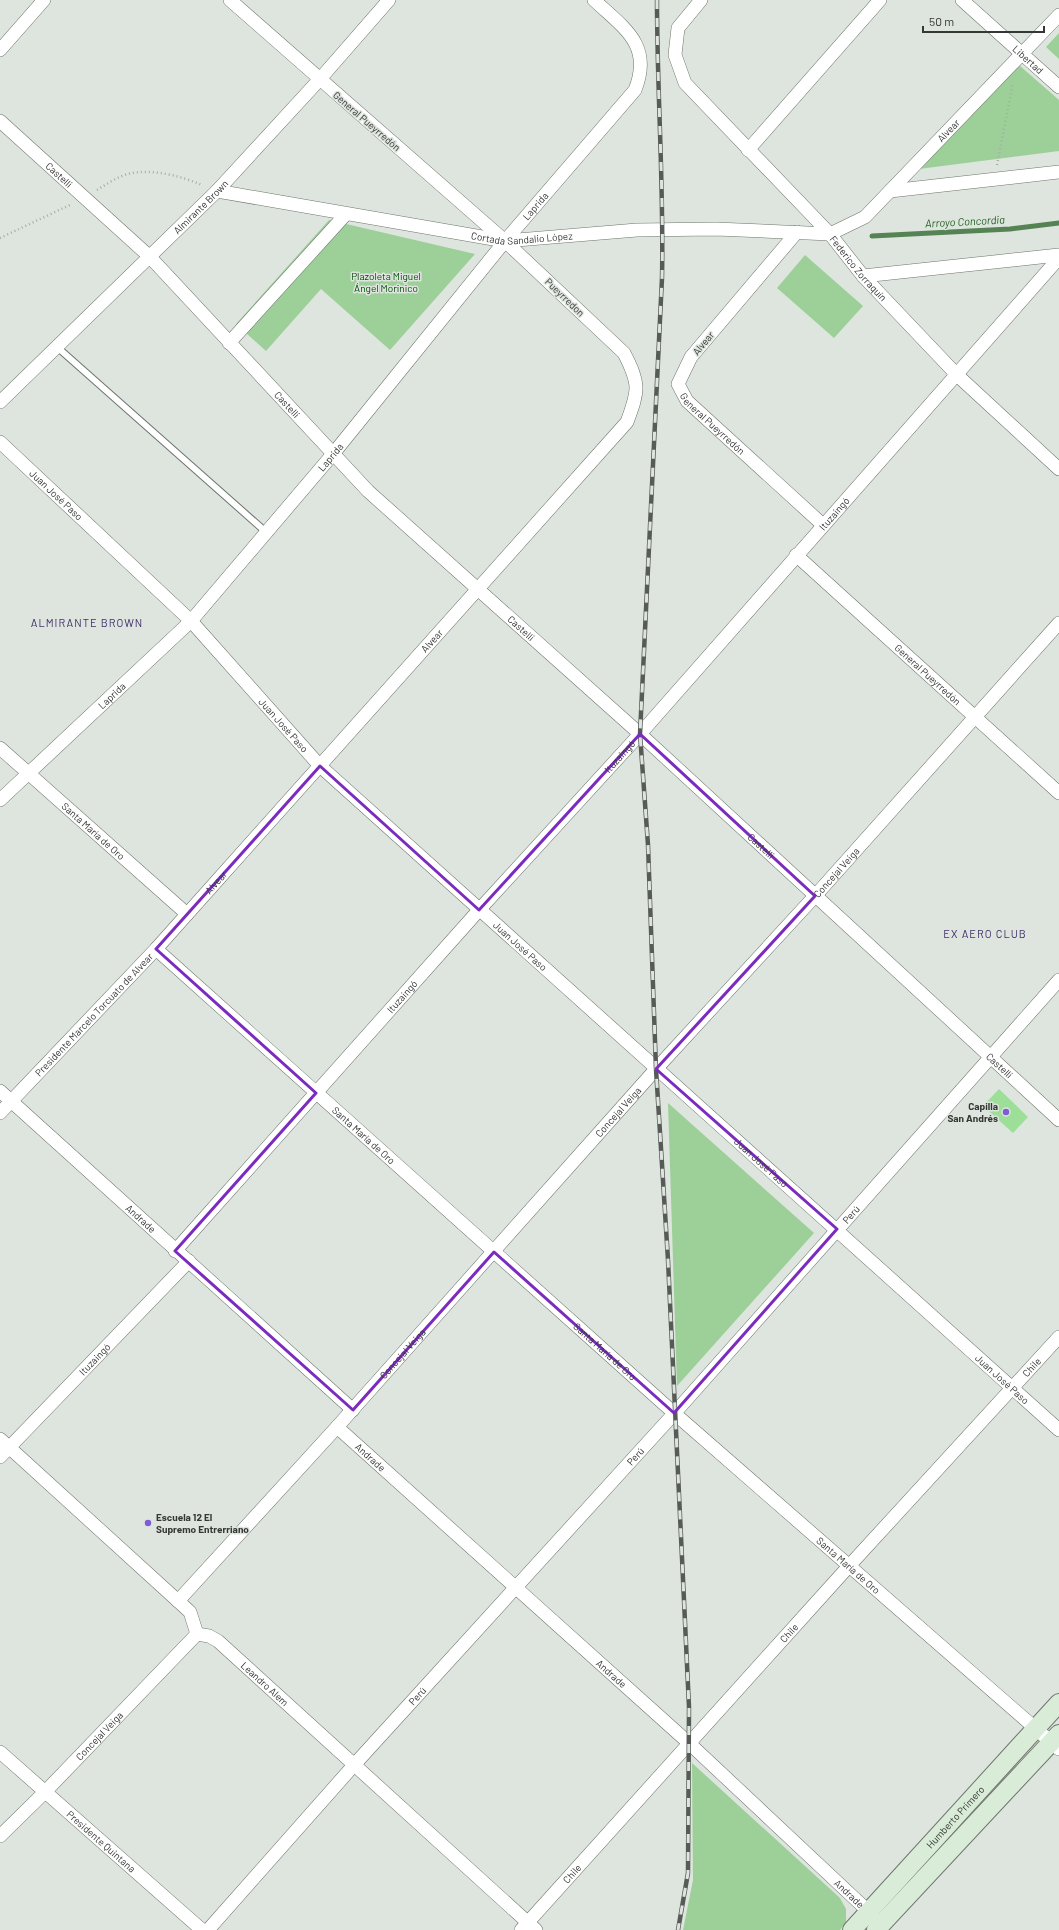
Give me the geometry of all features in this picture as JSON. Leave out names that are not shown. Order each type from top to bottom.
[{"type":"street","points":[[0,50],[44,0]]},
{"type":"street","name":"General Pueyrredón","points":[[230,0],[505,241]]},
{"type":"street","name":"Almirante Brown","points":[[0,402],[217,191],[320,79],[389,0]]},
{"type":"street","name":"Laprida","points":[[0,800],[191,621],[333,454],[505,241],[635,90],[641,74],[640,56],[631,34],[594,0]]},
{"type":"street","name":"Federico Zorraquín","points":[[702,0],[678,28],[675,55],[685,83],[830,234],[863,276],[957,375],[1059,469]]},
{"type":"street","points":[[748,150],[880,0]]},
{"type":"street","name":"Libertad","points":[[962,0],[1020,56],[1059,87]]},
{"type":"street","name":"Alvear","points":[[830,234],[865,217],[1059,15]]},
{"type":"street","name":"Castelli","points":[[0,121],[150,257],[368,491],[640,734],[1059,1120]]},
{"type":"street","points":[[890,191],[1059,172]]},
{"type":"street","name":"Cortada Sandalio López","points":[[217,191],[505,241],[638,230],[716,229],[830,234]]},
{"type":"street","points":[[229,343],[346,214]]},
{"type":"street","name":"Alvear","points":[[678,384],[692,357],[797,232]]},
{"type":"street","name":"Pueyrredon","points":[[505,241],[624,353]]},
{"type":"street","points":[[863,276],[1059,255]]},
{"type":"street","name":"Ituzaingó","points":[[175,1250],[479,910],[640,734],[1059,258]]},
{"type":"street","name":"Alvear","points":[[187,914],[627,422],[637,396],[636,375],[624,353]]},
{"type":"street","name":"General Pueyrredón","points":[[678,384],[687,401],[823,525]]},
{"type":"street","name":"Juan José Paso","points":[[0,442],[191,621],[320,766],[1059,1430]]},
{"type":"street","name":"General Pueyrredón","points":[[796,556],[1059,793]]},
{"type":"street","name":"Concejal Veiga","points":[[178,1601],[353,1410],[656,1069],[815,896],[1059,623]]},
{"type":"street","name":"Santa María de Oro","points":[[0,748],[30,773],[187,914]]},
{"type":"street","name":"Presidente Marcelo Torcuato de Alvear","points":[[0,1113],[156,949],[187,914]]},
{"type":"street","name":"Santa María de Oro","points":[[156,949],[674,1413],[1035,1729],[1056,1742]]},
{"type":"street","name":"Perú","points":[[208,1930],[354,1764],[674,1413],[1059,980]]},
{"type":"street","name":"Andrade","points":[[0,1091],[353,1410]]},
{"type":"street","name":"Ituzaingó","points":[[3,1448],[189,1261]]},
{"type":"street","name":"Chile","points":[[528,1927],[849,1566],[1059,1337]]},
{"type":"street","name":"Andrade","points":[[337,1427],[514,1588],[690,1744],[868,1911],[878,1928]]},
{"type":"street","points":[[3,1448],[190,1612],[197,1634]]},
{"type":"street","name":"Concejal Veiga","points":[[0,1836],[45,1792],[197,1634]]},
{"type":"street","name":"Leandro Alem","points":[[197,1634],[209,1636],[218,1641],[354,1764],[528,1927]]},
{"type":"street","name":"Humberto Primero","points":[[852,1930],[1059,1703]]},
{"type":"street","name":"Humberto Primero","points":[[878,1928],[1056,1742]]},
{"type":"street","name":"Presidente Quintana","points":[[0,1752],[202,1930]]},
{"type":"lane","points":[[57,347],[266,532]]},
{"type":"path","points":[[994,179],[1020,56]]},
{"type":"path","points":[[0,238],[85,198],[113,180],[128,174],[144,172],[186,178],[217,191]]},
{"type":"highlighted area","points":[[640,734],[815,896],[656,1069],[837,1229],[674,1413],[494,1252],[353,1410],[175,1251],[316,1093],[156,949],[320,766],[479,910]]},
{"type":"green space","points":[[1059,33],[1059,59],[1046,47]]},
{"type":"green space","points":[[1019,65],[1059,100],[1059,151],[919,169]]},
{"type":"green space","name":"Plazoleta Miguel Ángel Morinico","points":[[329,220],[475,254],[390,350],[321,289],[266,351],[236,324]]},
{"type":"green space","points":[[805,255],[863,306],[834,338],[777,288]]},
{"type":"green space","points":[[668,1103],[814,1233],[677,1386]]},
{"type":"green space","points":[[692,1763],[840,1898],[846,1909],[846,1923],[840,1930],[683,1930],[693,1880]]},
{"type":"building","name":"Capilla San Andrés","points":[[999,1089],[1028,1117],[1013,1133],[983,1106]]},
{"type":"waterway","name":"Arroyo Concordia","points":[[872,236],[1010,229],[1059,223]]},
{"type":"railway","points":[[657,0],[662,208],[662,278],[640,734],[648,845],[656,1069],[668,1260],[689,1707],[688,1873],[678,1930]]},
{"type":"place","name":"Capilla San Andrés","points":[[1006,1112]]},
{"type":"place","name":"Escuela 12 El Supremo Entrerriano","points":[[148,1523]]},
{"type":"district","name":"ALMIRANTE BROWN","points":[[87,622]]},
{"type":"district","name":"EX AERO CLUB","points":[[985,933]]}]
